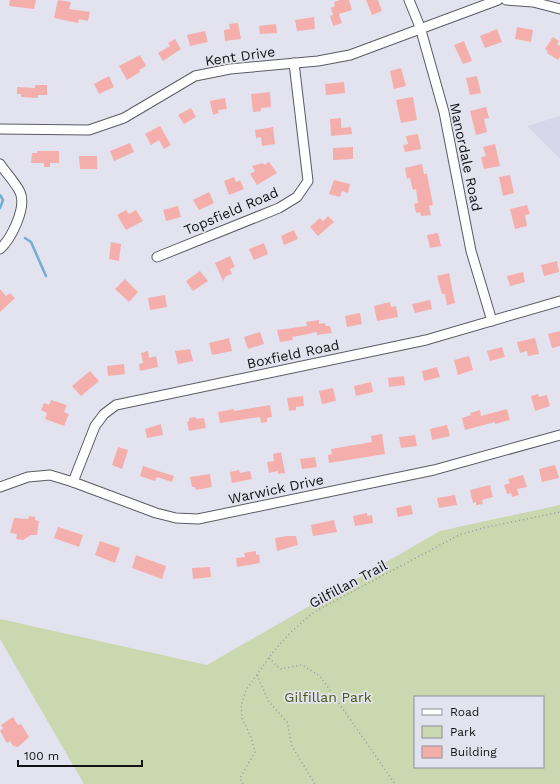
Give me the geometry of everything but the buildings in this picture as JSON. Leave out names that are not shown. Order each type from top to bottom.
[{"type":"street","name":"Manordale Road","points":[[409,0],[420,27],[444,112],[471,251],[492,320]]},
{"type":"street","name":"Kent Drive","points":[[0,129],[89,130],[124,118],[195,76],[230,69],[318,61],[350,55],[420,27],[498,0]]},
{"type":"street","points":[[506,0],[533,2],[560,9]]},
{"type":"street","name":"Topsfield Road","points":[[157,257],[279,208],[297,197],[308,181],[294,63]]},
{"type":"street","points":[[0,164],[21,194],[20,216],[7,242],[0,250]]},
{"type":"street","name":"Boxfield Road","points":[[73,482],[95,426],[104,414],[116,405],[426,340],[560,301]]},
{"type":"street","name":"Warwick Drive","points":[[0,487],[28,477],[50,475],[162,514],[176,518],[198,519],[434,470],[560,435]]},
{"type":"path","name":"Gilfillan Trail","points":[[243,784],[240,778],[255,752],[251,737],[242,718],[241,706],[246,690],[269,658],[291,632],[314,612],[459,535],[483,528],[560,512]]},
{"type":"path","points":[[269,658],[280,669],[302,665],[320,676],[395,784]]},
{"type":"path","points":[[257,675],[269,702],[287,722],[292,746],[315,784]]},
{"type":"shaded area","points":[[560,116],[560,159],[527,126]]},
{"type":"green space","name":"Gilfillan Park","points":[[560,505],[560,784],[84,784],[0,639],[0,619],[207,665],[440,531]]},
{"type":"waterway","points":[[0,195],[3,200],[0,208]]},
{"type":"waterway","points":[[25,238],[31,242],[46,276]]}]
